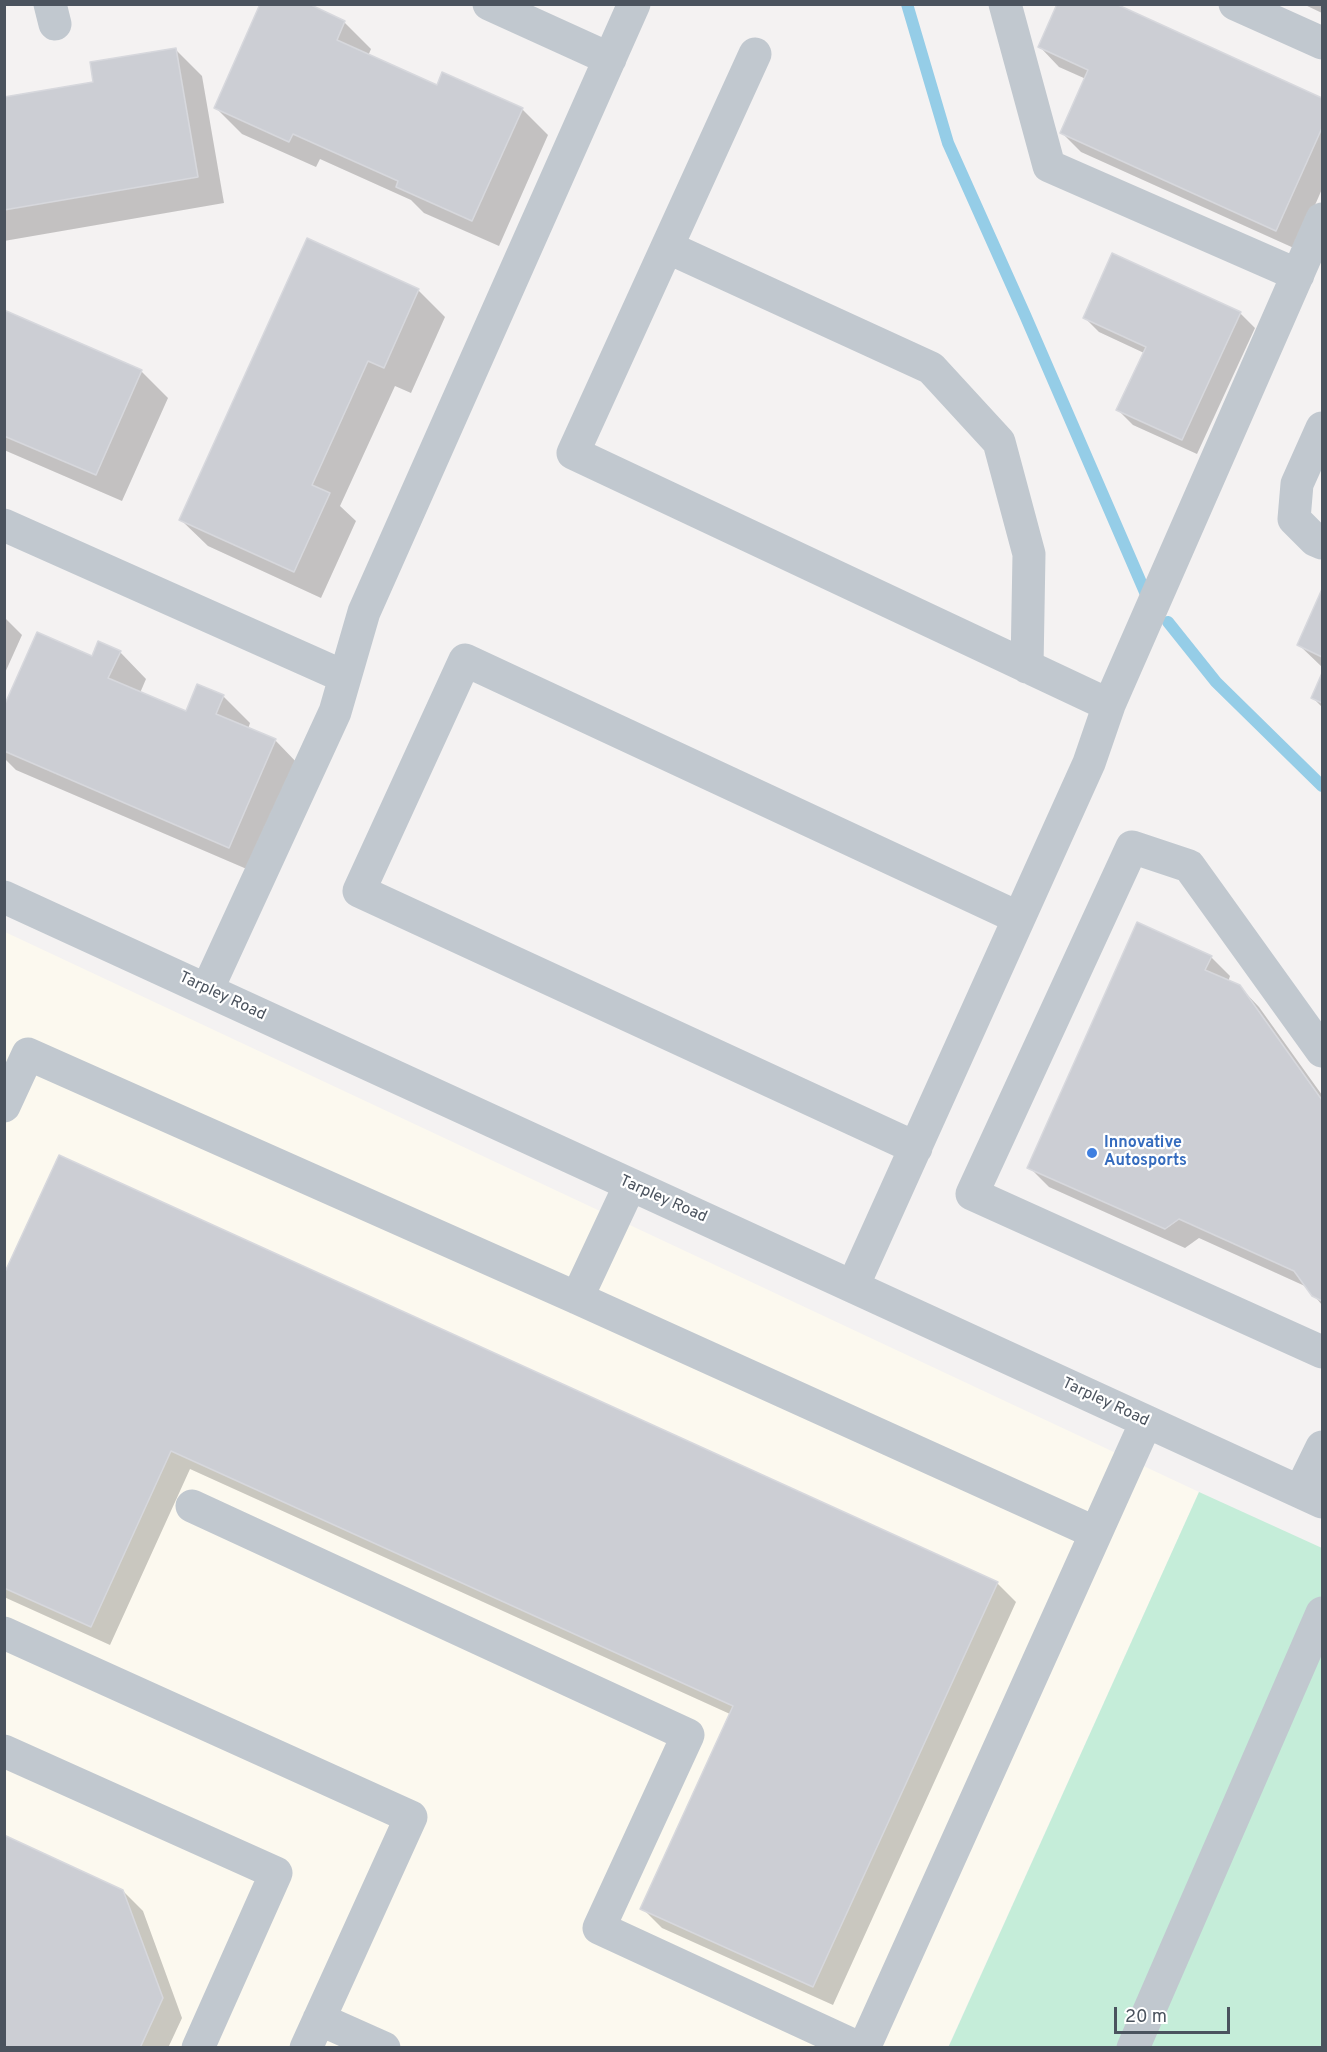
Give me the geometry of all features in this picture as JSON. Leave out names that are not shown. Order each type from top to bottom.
[{"type":"street","points":[[489,4],[610,59]]},
{"type":"street","points":[[207,990],[335,712],[364,612],[634,4]]},
{"type":"street","points":[[1005,4],[1049,166],[1298,275]]},
{"type":"street","points":[[1235,4],[1323,43]]},
{"type":"street","points":[[755,54],[573,453],[1108,705]]},
{"type":"street","points":[[853,1286],[1089,763],[1108,705],[1323,219]]},
{"type":"street","points":[[668,247],[931,368],[999,442],[1029,554],[1028,667]]},
{"type":"street","points":[[1323,428],[1297,484],[1294,519],[1315,540],[1323,543]]},
{"type":"street","points":[[4,525],[345,677]]},
{"type":"street","points":[[916,1148],[359,891],[465,660],[1019,918]]},
{"type":"street","points":[[1323,1051],[1189,866],[1132,847],[972,1194],[1323,1352]]},
{"type":"street","name":"Tarpley Road","points":[[4,897],[1311,1497]]},
{"type":"street","points":[[4,1106],[28,1054],[577,1298],[1096,1533]]},
{"type":"street","points":[[577,1298],[630,1185]]},
{"type":"street","points":[[864,2048],[1146,1422]]},
{"type":"street","points":[[1311,1497],[1323,1447]]},
{"type":"street","points":[[192,1506],[688,1735],[599,1928],[859,2048]]},
{"type":"street","points":[[1133,2048],[1323,1613]]},
{"type":"street","points":[[4,1634],[411,1816],[313,2033],[384,2048]]},
{"type":"street","points":[[4,1751],[276,1873],[198,2048]]},
{"type":"shaded area","points":[[5,932],[1199,1492],[948,2047],[5,2048]]},
{"type":"green space","points":[[1199,1492],[1322,1548],[1322,2047],[948,2048]]},
{"type":"building","points":[[260,4],[309,4],[345,21],[337,40],[437,85],[442,72],[523,108],[472,221],[396,187],[398,181],[293,134],[289,142],[214,108]]},
{"type":"building","points":[[1057,4],[1116,4],[1322,98],[1322,128],[1276,231],[1060,133],[1088,70],[1038,47]]},
{"type":"building","points":[[176,48],[198,177],[4,210],[4,97],[93,82],[90,62]]},
{"type":"building","points":[[307,238],[419,289],[384,368],[368,361],[312,485],[330,493],[294,572],[179,520]]},
{"type":"building","points":[[1112,253],[1241,312],[1182,440],[1116,410],[1146,347],[1083,318]]},
{"type":"building","points":[[4,310],[142,370],[96,475],[4,436]]},
{"type":"building","points":[[1322,589],[1322,657],[1297,645]]},
{"type":"building","points":[[37,632],[92,656],[98,641],[121,651],[108,678],[186,711],[197,684],[224,695],[216,714],[276,739],[229,848],[4,751],[4,706]]},
{"type":"building","points":[[1322,673],[1322,703],[1311,698]]},
{"type":"building","points":[[1137,922],[1212,956],[1205,970],[1240,985],[1322,1100],[1322,1301],[1312,1296],[1294,1271],[1179,1219],[1165,1229],[1027,1168]]},
{"type":"building","points":[[59,1155],[998,1582],[813,1987],[640,1909],[733,1706],[171,1451],[91,1627],[4,1588],[4,1274]]},
{"type":"building","points":[[4,1835],[123,1890],[163,1998],[140,2048],[4,2048]]},
{"type":"waterway","points":[[907,4],[948,143],[1145,592]]},
{"type":"waterway","points":[[1168,622],[1216,682],[1322,786]]},
{"type":"place","name":"Innovative Autosports","points":[[1092,1153]]}]
